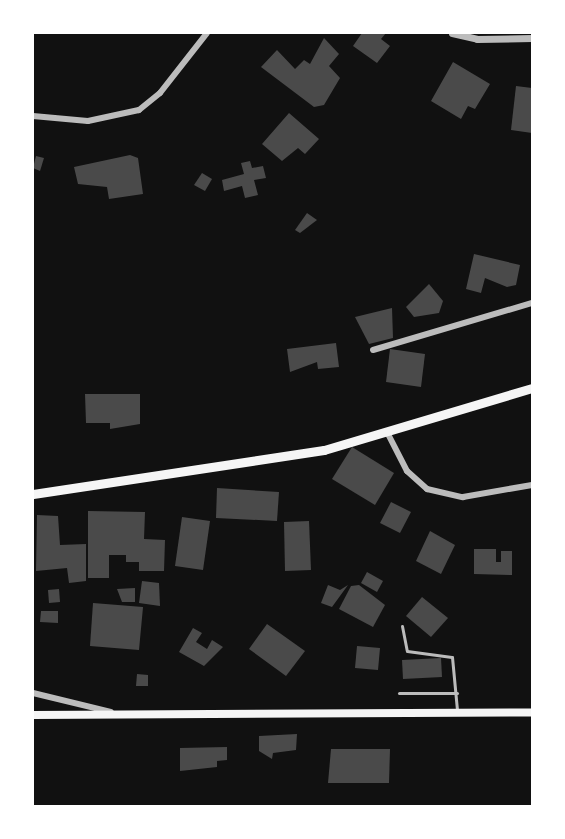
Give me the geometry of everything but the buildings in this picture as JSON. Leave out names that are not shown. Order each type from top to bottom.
[{"type":"main road","points":[[33,494],[283,458],[387,432],[532,388]]},
{"type":"main road","points":[[33,716],[532,712]]},
{"type":"street","points":[[33,116],[88,121],[139,110],[160,93],[207,33]]},
{"type":"street","points":[[452,33],[477,39],[532,38]]},
{"type":"street","points":[[373,350],[532,303]]},
{"type":"street","points":[[387,432],[407,471],[427,489],[463,497],[532,485]]},
{"type":"street","points":[[33,693],[123,715]]},
{"type":"lane","points":[[402,626],[407,651],[452,657],[457,712]]},
{"type":"lane","points":[[399,693],[457,693]]}]
